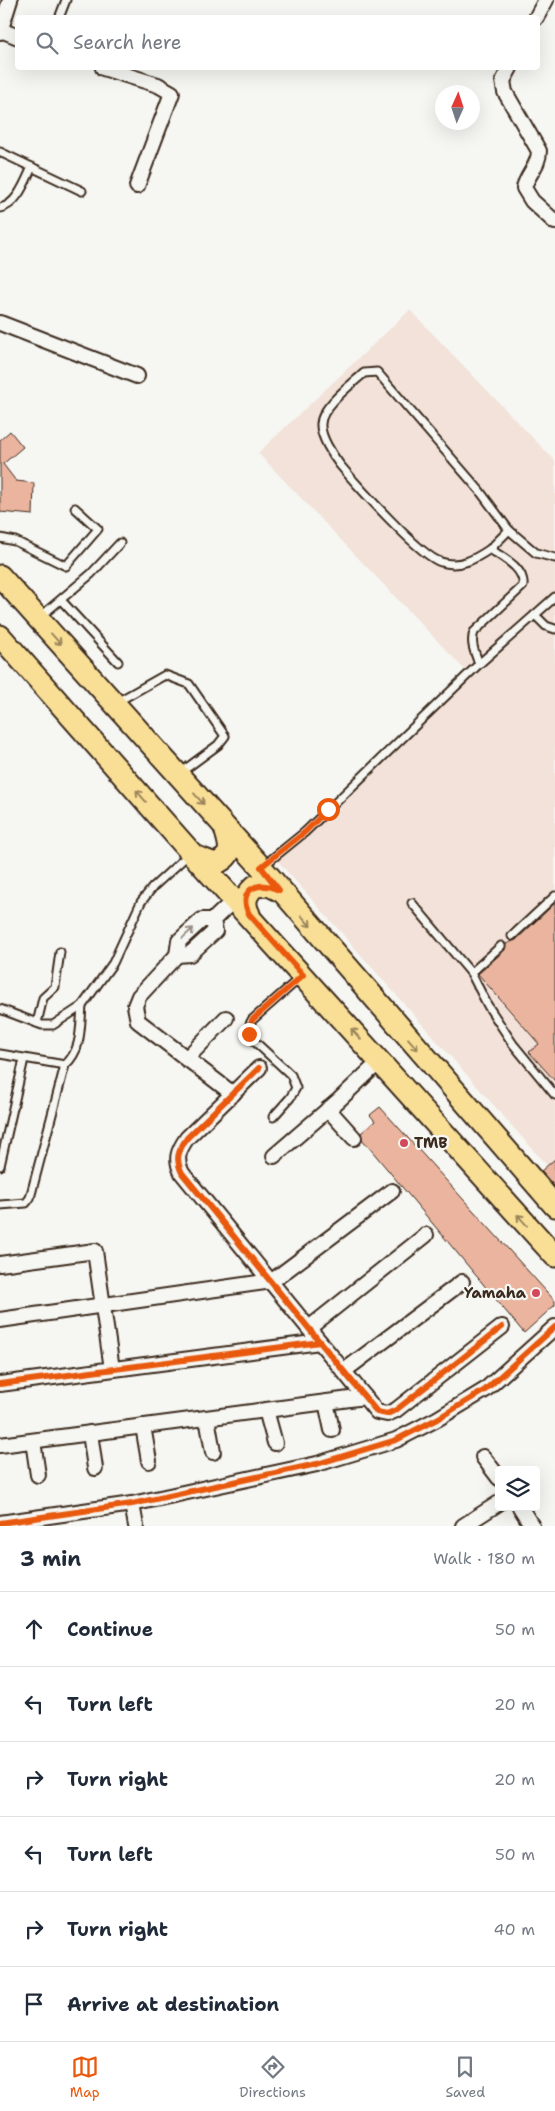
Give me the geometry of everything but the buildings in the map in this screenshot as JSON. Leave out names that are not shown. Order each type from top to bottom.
[{"type":"main road","points":[[0,576],[261,867],[555,1206]]},
{"type":"main road","points":[[0,636],[192,854],[242,907],[555,1256]]},
{"type":"main road","points":[[192,854],[214,864],[226,858],[230,851],[226,828]]},
{"type":"main road","points":[[242,907],[246,908],[247,895],[255,886],[269,885],[279,890]]},
{"type":"street","points":[[10,0],[0,31],[15,36]]},
{"type":"street","points":[[538,15],[546,0]]},
{"type":"street","points":[[109,70],[158,85],[172,93],[137,186]]},
{"type":"street","points":[[509,70],[503,81],[505,92],[539,151],[539,160],[526,180],[524,188],[532,201],[555,222]]},
{"type":"street","points":[[0,323],[137,376]]},
{"type":"street","points":[[233,1094],[143,1026],[138,1021],[135,1006],[139,996],[177,955],[190,954],[214,931],[213,920],[242,907]]},
{"type":"street","points":[[186,1059],[226,1018]]},
{"type":"street","points":[[274,1156],[380,1060]]},
{"type":"street","points":[[259,1068],[187,1138],[180,1147],[177,1162],[182,1174],[272,1281],[377,1412],[387,1414],[392,1412],[502,1327]]},
{"type":"street","points":[[328,1109],[354,1138]]},
{"type":"street","points":[[0,1320],[272,1281],[392,1191]]},
{"type":"street","points":[[309,1328],[426,1235]]},
{"type":"street","points":[[0,1264],[95,1251],[112,1369]]},
{"type":"street","points":[[344,1371],[462,1282]]},
{"type":"street","points":[[0,1523],[132,1504],[317,1464],[396,1440],[437,1419],[485,1390],[555,1328]]},
{"type":"street","points":[[0,1384],[320,1342]]},
{"type":"street","points":[[0,1445],[365,1396]]},
{"type":"street","points":[[326,1402],[332,1430]]},
{"type":"street","points":[[266,1410],[275,1443]]},
{"type":"street","points":[[207,1418],[214,1452]]},
{"type":"street","points":[[143,1426],[148,1461]]},
{"type":"street","points":[[90,1433],[95,1468]]},
{"type":"street","points":[[33,1441],[38,1474]]},
{"type":"street","points":[[484,1457],[495,1472]]},
{"type":"street","points":[[132,1504],[136,1526]]},
{"type":"street","points":[[463,1526],[495,1506]]},
{"type":"street","points":[[523,1511],[532,1526]]},
{"type":"lane","points":[[60,15],[66,0]]},
{"type":"lane","points":[[0,152],[82,191]]},
{"type":"lane","points":[[0,208],[6,207],[18,195],[32,168]]},
{"type":"lane","points":[[509,530],[490,548],[472,561],[458,564],[439,562],[410,540],[339,464],[320,425],[325,410],[364,373],[377,372],[479,490],[509,530],[536,553],[555,558]]},
{"type":"lane","points":[[0,538],[15,541],[66,566],[98,529],[75,508]]},
{"type":"lane","points":[[38,618],[91,574],[120,543]]},
{"type":"lane","points":[[479,664],[473,646],[472,638],[474,632],[523,586],[522,574],[513,564],[490,548]]},
{"type":"lane","points":[[261,867],[305,832],[479,664],[555,597]]},
{"type":"lane","points":[[61,600],[118,662]]},
{"type":"lane","points":[[535,615],[546,626],[555,629]]},
{"type":"lane","points":[[114,704],[165,675],[189,684],[225,736],[218,745],[178,775]]},
{"type":"lane","points":[[0,1009],[37,1023],[53,1025],[82,1006],[113,964],[141,902],[153,887],[192,854]]},
{"type":"lane","points":[[512,936],[555,896]]},
{"type":"lane","points":[[412,903],[472,973],[488,1006],[513,1044],[555,1095]]},
{"type":"lane","points":[[472,973],[501,946]]},
{"type":"lane","points":[[37,1023],[43,998],[55,987],[60,952]]},
{"type":"lane","points":[[273,1117],[290,1098],[296,1088],[295,1082],[291,1075],[252,1039],[249,1034],[249,1027],[252,1020],[303,975]]},
{"type":"lane","points":[[0,1205],[26,1204],[30,1198],[65,1065],[72,1059],[78,1047],[82,1006]]},
{"type":"lane","points":[[0,1054],[65,1065]]},
{"type":"lane","points":[[0,1166],[24,1059]]},
{"type":"shaded area","points":[[410,310],[555,461],[555,1165],[550,1169],[277,860],[467,672],[258,453]]},
{"type":"cycle path","points":[[259,1068],[187,1138],[178,1155],[180,1168],[182,1173],[377,1412],[387,1414],[396,1410],[502,1327]]},
{"type":"cycle path","points":[[0,1523],[132,1504],[317,1464],[396,1440],[437,1419],[485,1390],[555,1327]]},
{"type":"cycle path","points":[[0,1384],[320,1342]]},
{"type":"place","name":"TMB","points":[[404,1143]]},
{"type":"place","name":"Yamaha","points":[[536,1293]]},
{"type":"route","points":[[249,1034],[252,1020],[303,975],[249,914],[246,908],[247,895],[255,886],[262,884],[279,890],[261,867],[305,832],[328,809]]}]
